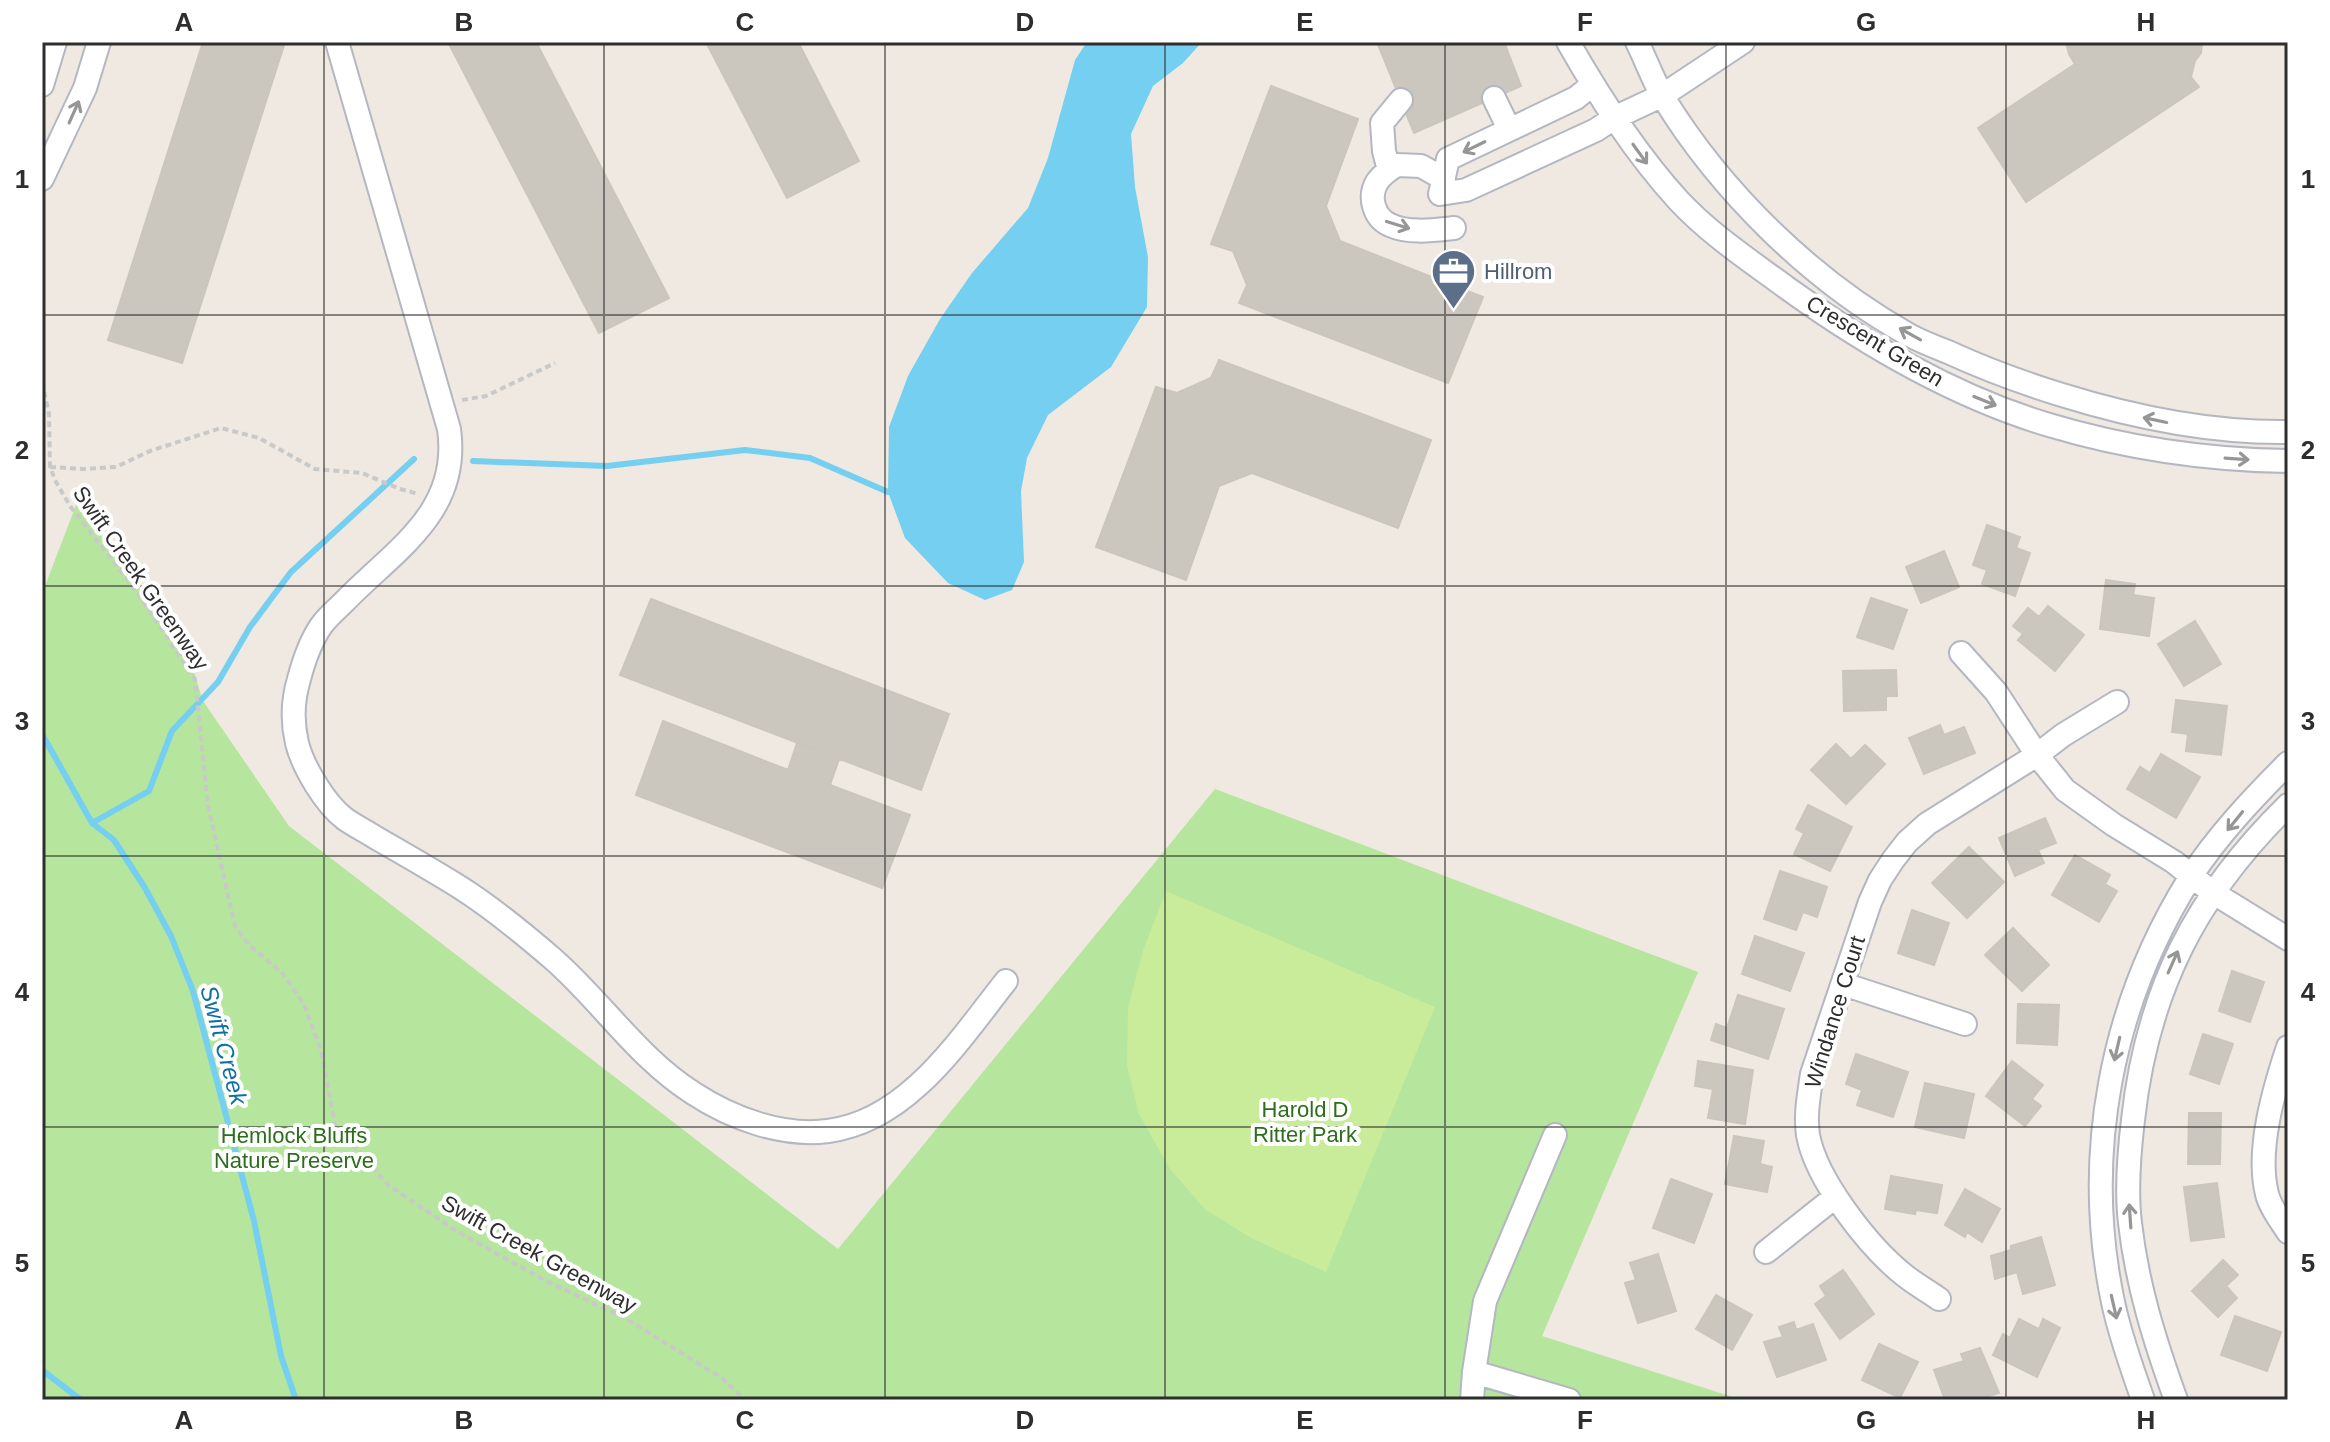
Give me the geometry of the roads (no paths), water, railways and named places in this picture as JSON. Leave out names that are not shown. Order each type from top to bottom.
[{"type":"street","points":[[42,85],[55,42]]},
{"type":"street","points":[[42,179],[85,88],[99,42]]},
{"type":"street","points":[[337,42],[451,443],[446,480],[430,516],[404,547],[357,588],[322,625],[306,654],[295,692],[293,720],[302,759],[324,796],[343,818],[498,913],[575,979],[671,1078],[695,1095],[766,1126],[797,1131],[826,1131],[874,1116],[898,1101],[926,1077],[1006,981]]},
{"type":"street","name":"Crescent Green","points":[[1568,42],[1592,85],[1645,161],[1719,239],[1892,355],[1960,391],[2047,425],[2207,457],[2288,461]]},
{"type":"street","name":"Crescent Green","points":[[1637,42],[1663,95],[1709,163],[1766,226],[1835,287],[1910,336],[1995,373],[2098,406],[2163,422],[2242,433],[2288,432]]},
{"type":"street","points":[[1592,85],[1576,98],[1448,159],[1440,194],[1466,190],[1596,130],[1663,95],[1743,42]]},
{"type":"street","points":[[1494,98],[1509,129]]},
{"type":"street","points":[[1389,170],[1382,123],[1401,100]]},
{"type":"street","points":[[1444,179],[1421,166],[1397,165],[1377,183],[1372,198],[1376,213],[1390,225],[1423,231],[1454,228]]},
{"type":"street","points":[[1961,653],[1996,692],[2037,755],[2065,790],[2174,862],[2212,892],[2288,939]]},
{"type":"street","name":"Windance Court","points":[[1939,1299],[1903,1275],[1835,1197],[1814,1158],[1808,1133],[1812,1074],[1870,902],[1880,880],[1907,842],[1927,824],[2117,702]]},
{"type":"street","points":[[2143,1400],[2122,1341],[2105,1259],[2100,1166],[2111,1075],[2135,986],[2158,934],[2191,876],[2237,818],[2288,763]]},
{"type":"street","points":[[2176,1400],[2151,1332],[2130,1221],[2131,1140],[2137,1082],[2149,1031],[2176,955],[2212,892],[2288,805]]},
{"type":"street","points":[[1843,984],[1965,1024]]},
{"type":"street","points":[[2288,1047],[2271,1106],[2265,1152],[2267,1197],[2288,1232]]},
{"type":"street","points":[[1472,1400],[1485,1301],[1555,1135]]},
{"type":"street","points":[[1766,1252],[1835,1197]]},
{"type":"street","points":[[1474,1372],[1569,1400]]},
{"type":"water","points":[[1087,42],[1202,42],[1183,63],[1153,86],[1131,134],[1135,187],[1148,257],[1147,307],[1111,367],[1048,415],[1027,458],[1021,491],[1024,562],[1012,590],[985,600],[948,583],[905,538],[888,492],[889,427],[908,376],[940,319],[972,273],[1028,208],[1048,158],[1075,60]]},
{"type":"waterway","points":[[473,461],[607,466],[745,450],[810,458],[888,492]]},
{"type":"waterway","points":[[92,823],[149,791],[172,731],[218,682],[250,627],[291,572],[414,459]]},
{"type":"waterway","name":"Swift Creek","points":[[42,734],[92,823],[114,840],[145,888],[171,936],[193,991],[254,1221],[281,1356],[296,1400]]},
{"type":"waterway","points":[[42,1370],[81,1400]]},
{"type":"place","name":"Hillrom","points":[[1453,310]]},
{"type":"park label","name":"Harold D Ritter Park","points":[[1305,1122]]},
{"type":"park label","name":"Hemlock Bluffs Nature Preserve","points":[[294,1148]]}]
